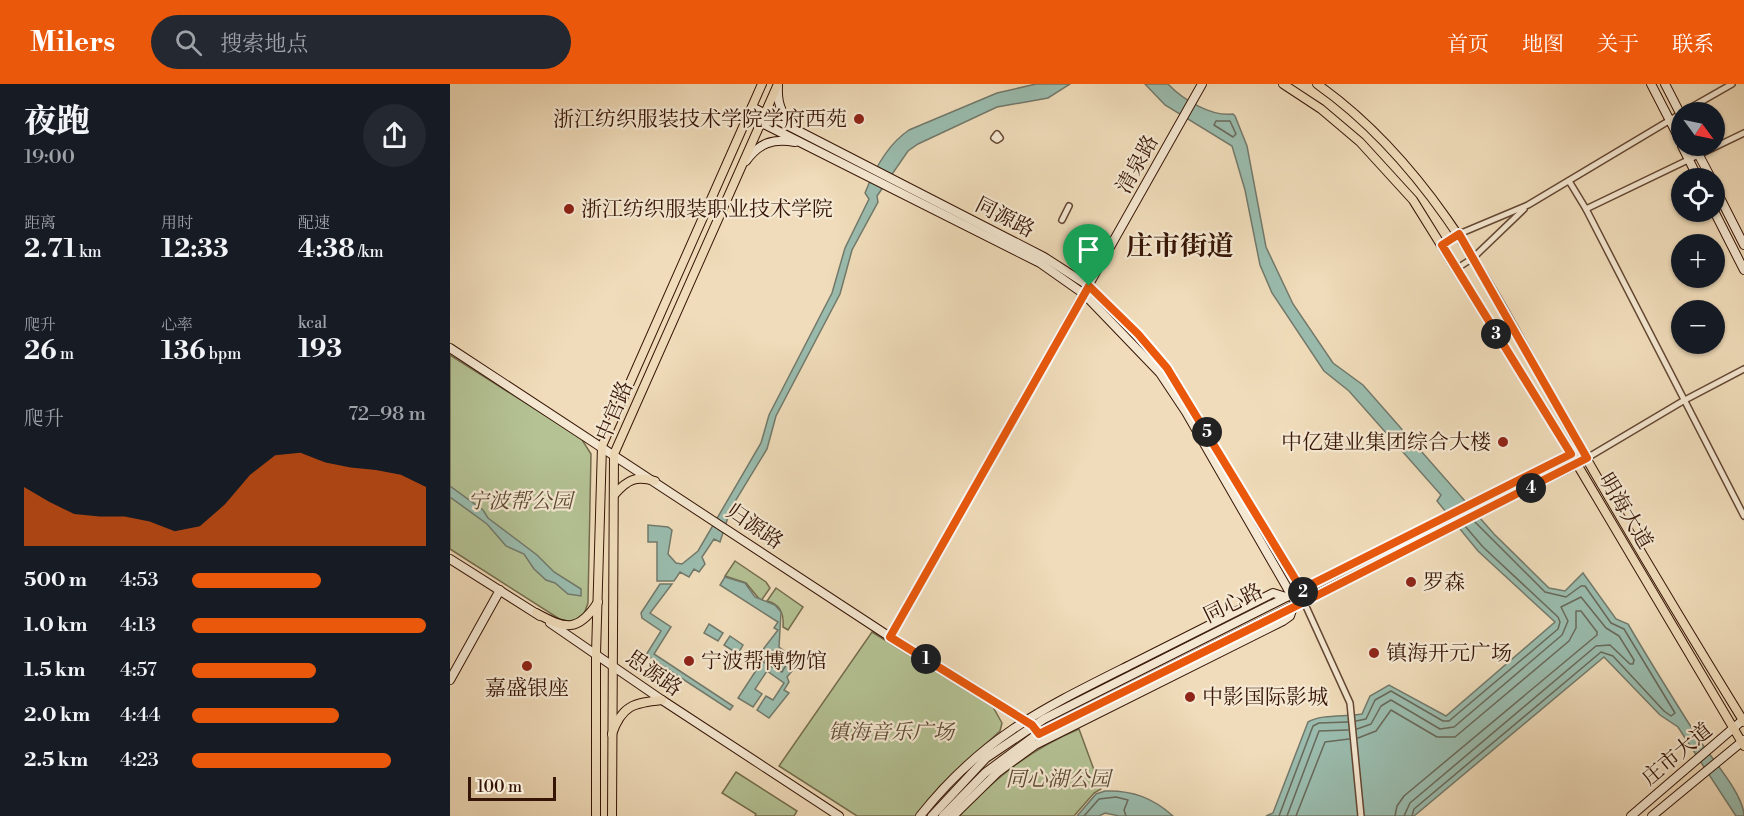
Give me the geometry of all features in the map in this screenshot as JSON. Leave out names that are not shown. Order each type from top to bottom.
[{"type":"main road","name":"中官路","points":[[596,816],[596,654],[602,446],[762,84]]},
{"type":"main road","name":"中官路","points":[[612,816],[610,740],[614,454],[778,84]]},
{"type":"main road","name":"明海大道","points":[[1283,84],[1321,109],[1360,142],[1413,200],[1578,465],[1743,743]]},
{"type":"main road","name":"明海大道","points":[[1317,84],[1348,106],[1388,143],[1426,187],[1459,234],[1587,458],[1744,721]]},
{"type":"main road","points":[[615,494],[632,479],[642,478],[655,481]]},
{"type":"main road","points":[[536,613],[554,623],[572,627],[585,620],[598,602]]},
{"type":"main road","points":[[610,740],[624,711],[637,702],[662,700]]},
{"type":"street","points":[[778,84],[778,102],[782,112],[803,139]]},
{"type":"street","name":"清泉路","points":[[890,637],[1202,84]]},
{"type":"street","points":[[1651,84],[1671,125]]},
{"type":"street","points":[[1665,84],[1675,102]]},
{"type":"street","points":[[1702,102],[1732,84]]},
{"type":"street","name":"同源路","points":[[750,111],[763,118],[1040,264],[1084,294],[1160,373],[1186,412],[1288,596],[1301,604],[1302,589],[1167,368],[1138,334],[1089,286],[1044,257],[803,139]]},
{"type":"street","points":[[1442,245],[1459,234],[1528,205],[1669,121]]},
{"type":"street","points":[[1725,142],[1744,133]]},
{"type":"street","points":[[742,167],[758,146],[775,140],[803,139]]},
{"type":"street","points":[[1687,156],[1693,168]]},
{"type":"street","points":[[1586,209],[1697,156]]},
{"type":"street","points":[[1569,181],[1586,209],[1744,516]]},
{"type":"street","points":[[1455,269],[1473,258],[1528,205]]},
{"type":"street","points":[[1062,220],[1069,206]]},
{"type":"street","points":[[1725,208],[1744,245]]},
{"type":"street","points":[[1720,222],[1744,270]]},
{"type":"street","name":"归源路","points":[[450,348],[890,637],[1032,725],[1039,734]]},
{"type":"street","points":[[1571,454],[1587,458],[1683,400],[1744,369]]},
{"type":"street","name":"同心路","points":[[932,816],[987,758],[1032,725],[1571,454]]},
{"type":"street","name":"同心路","points":[[943,816],[985,773],[1039,734],[1578,465],[1587,458]]},
{"type":"street","name":"思源路","points":[[450,559],[536,613],[662,700],[839,816]]},
{"type":"street","points":[[450,680],[500,590]]},
{"type":"street","points":[[920,816],[967,764],[1024,720],[1273,593],[1288,596]]},
{"type":"street","points":[[953,816],[998,772],[1035,746],[1283,621],[1301,604],[1350,703],[1361,816]]},
{"type":"street","name":"庄市大道","points":[[1632,816],[1744,721]]},
{"type":"street","name":"庄市大道","points":[[1652,816],[1743,743]]},
{"type":"green space","name":"宁波帮公园","points":[[450,355],[581,438],[591,454],[588,603],[584,614],[576,622],[561,620],[450,549]]},
{"type":"green space","points":[[735,561],[766,582],[770,588],[761,601],[746,583],[725,576]]},
{"type":"green space","points":[[776,588],[803,607],[788,630],[783,627],[782,614],[776,604],[767,601]]},
{"type":"green space","name":"镇海音乐广场","points":[[872,632],[993,707],[1002,723],[1000,731],[940,786],[916,816],[857,816],[779,766]]},
{"type":"green space","name":"同心湖公园","points":[[1079,729],[1101,789],[1094,793],[1074,816],[957,816],[1014,766],[1044,746]]},
{"type":"green space","points":[[736,772],[797,811],[794,816],[755,816],[756,814],[722,793]]},
{"type":"water","points":[[1036,84],[1070,84],[1048,98],[997,107],[918,144],[908,151],[877,196],[878,202],[852,250],[840,294],[776,416],[767,449],[731,508],[720,542],[714,539],[702,557],[705,564],[699,572],[694,569],[689,577],[680,572],[674,581],[657,581],[657,542],[648,542],[648,525],[668,527],[672,530],[668,554],[676,563],[682,564],[698,551],[761,443],[769,415],[832,293],[845,248],[869,199],[865,193],[888,150],[909,130],[997,93]]},
{"type":"water","points":[[1145,84],[1168,84],[1198,106],[1216,113],[1235,116],[1247,146],[1266,247],[1293,304],[1333,363],[1363,385],[1494,534],[1549,588],[1565,591],[1583,573],[1616,619],[1628,624],[1698,738],[1733,787],[1743,807],[1744,816],[1736,816],[1678,727],[1660,715],[1604,657],[1414,816],[1266,816],[1273,813],[1308,722],[1313,719],[1362,714],[1370,696],[1389,685],[1446,716],[1555,622],[1478,551],[1437,501],[1441,495],[1349,391],[1324,371],[1272,293],[1260,265],[1245,190],[1232,146],[1165,105]]},
{"type":"water","points":[[450,486],[483,510],[488,518],[537,555],[554,572],[581,589],[581,596],[568,594],[555,583],[546,580],[534,569],[524,554],[506,546],[487,524],[450,497]]},
{"type":"water","points":[[725,577],[745,583],[755,597],[775,605],[781,612],[779,647],[784,651],[782,655],[793,662],[796,658],[803,658],[787,677],[789,682],[784,690],[789,693],[769,718],[757,710],[766,696],[773,700],[784,683],[767,671],[755,689],[762,694],[753,707],[738,698],[759,666],[745,657],[750,650],[758,656],[778,630],[774,628],[778,622],[720,585]]},
{"type":"water","points":[[660,584],[672,584],[650,613],[671,627],[654,654],[733,706],[730,710],[646,655],[661,631],[642,618],[641,613]]},
{"type":"water","points":[[709,624],[723,633],[718,641],[704,633]]},
{"type":"water","points":[[730,636],[743,645],[738,654],[724,645]]},
{"type":"water","points":[[1105,791],[1142,796],[1158,804],[1173,816],[1119,816],[1105,813],[1099,816],[1077,816],[1096,794]]},
{"type":"place","name":"浙江纺织服装技术学院学府西苑","points":[[859,119]]},
{"type":"place","name":"浙江纺织服装职业技术学院","points":[[569,209]]},
{"type":"place","name":"中亿建业集团综合大楼","points":[[1503,442]]},
{"type":"place","name":"罗森","points":[[1411,582]]},
{"type":"place","name":"镇海开元广场","points":[[1374,653]]},
{"type":"place","name":"宁波帮博物馆","points":[[689,661]]},
{"type":"place","name":"嘉盛银座","points":[[527,666]]},
{"type":"place","name":"中影国际影城","points":[[1190,697]]},
{"type":"district","name":"庄市街道","points":[[1180,246]]},
{"type":"route","points":[[1089,286],[890,637],[1032,725],[1039,734],[1308,600],[1302,589],[1571,454],[1442,245],[1459,234],[1587,458],[1578,465],[1308,600],[1167,368],[1138,334],[1089,286]]}]
